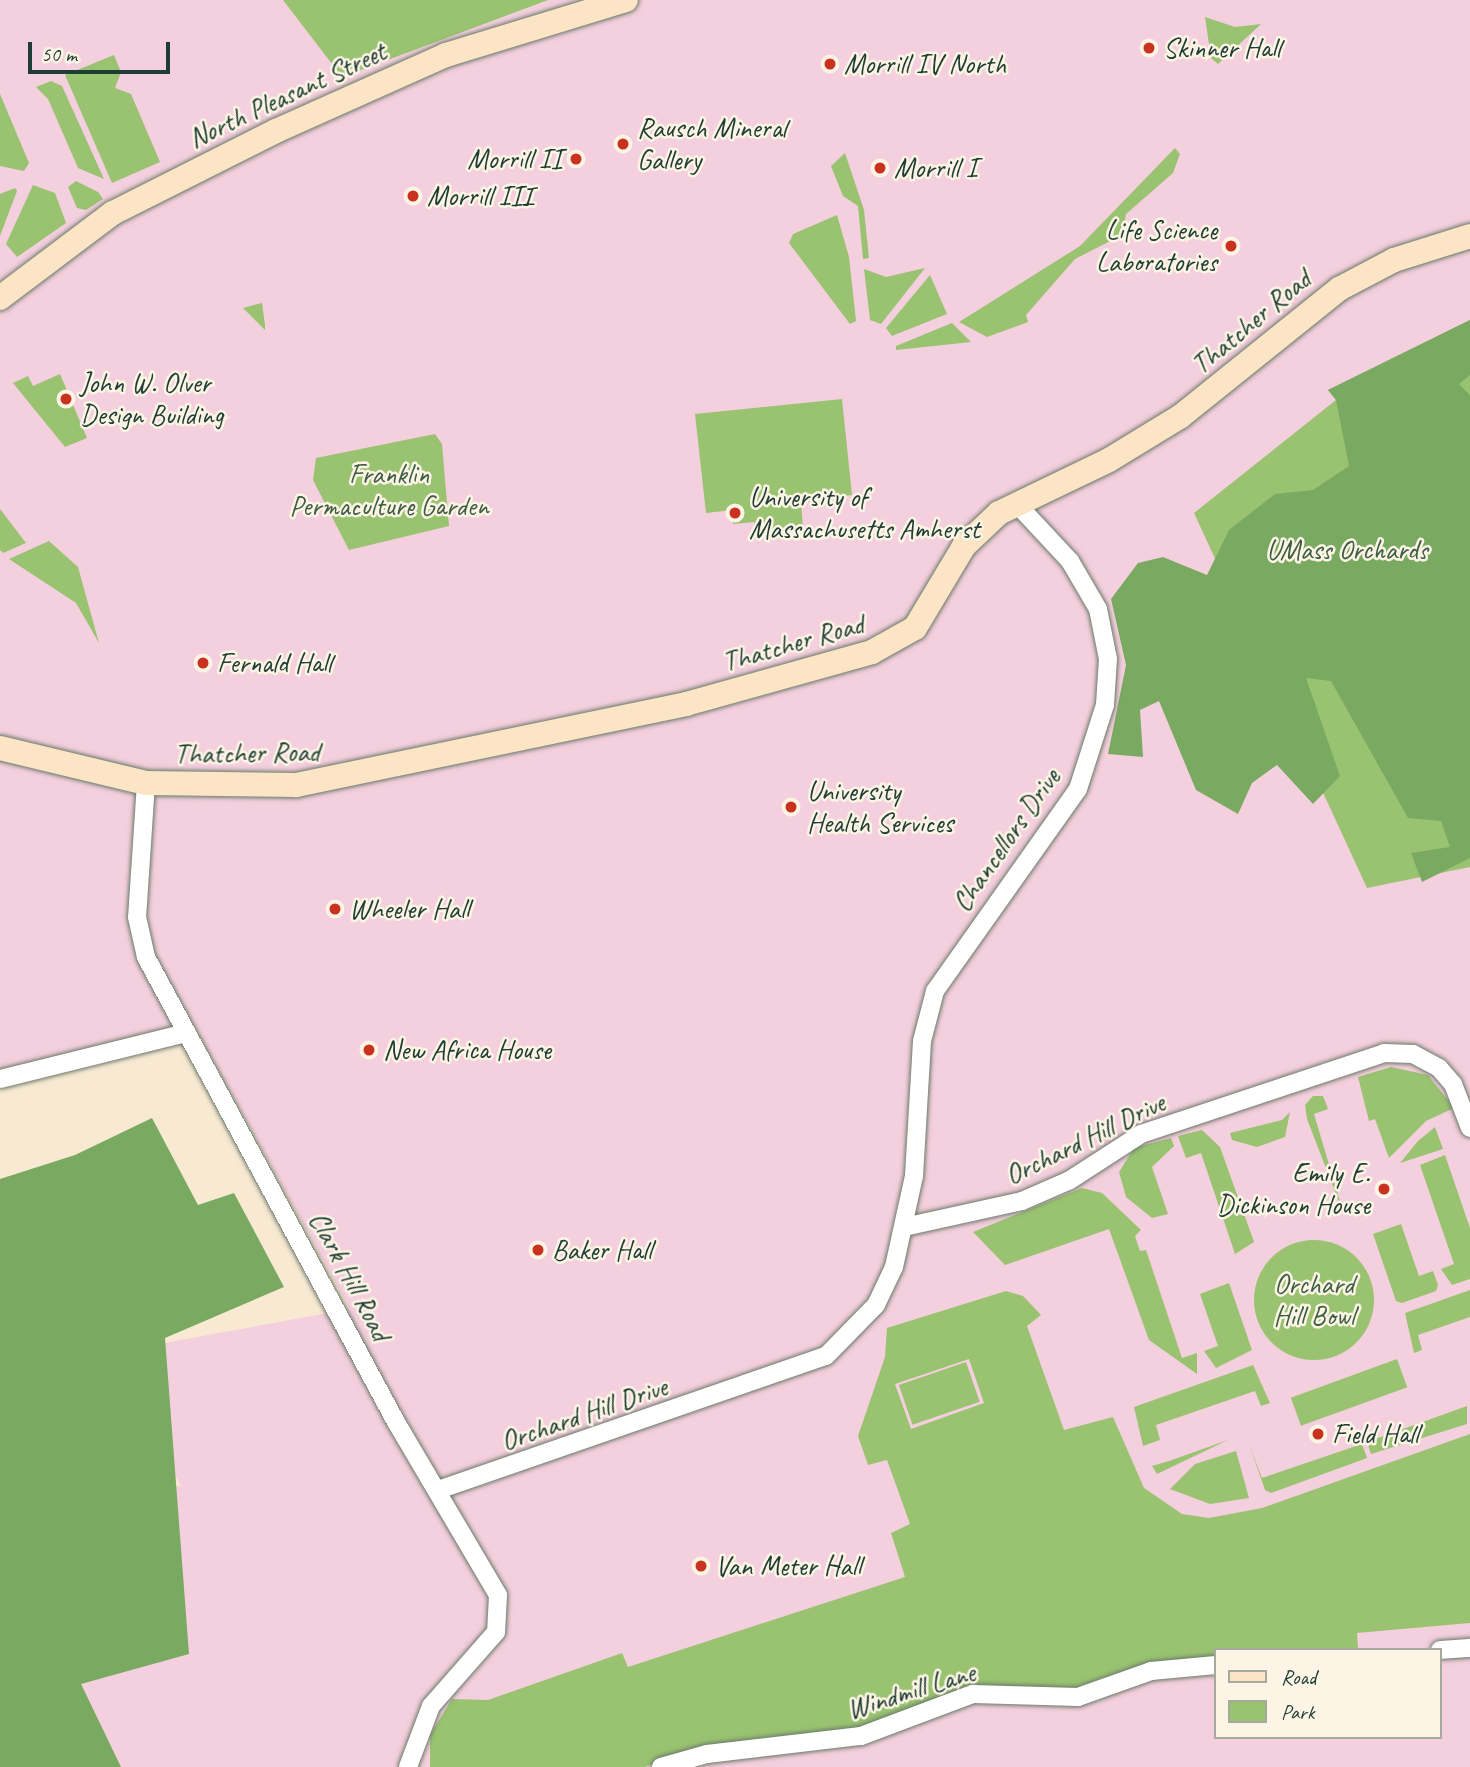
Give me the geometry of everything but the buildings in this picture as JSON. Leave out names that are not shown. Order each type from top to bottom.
[{"type":"street","name":"North Pleasant Street","points":[[0,298],[99,222],[276,131],[446,55],[626,0]]},
{"type":"street","name":"Thatcher Road","points":[[0,748],[146,783],[262,786],[338,780],[818,669],[908,634],[964,546],[1016,503],[1109,460],[1181,416],[1339,289],[1394,260],[1470,236]]},
{"type":"street","name":"Chancellors Drive","points":[[904,1227],[921,1136],[922,1041],[935,991],[1078,789],[1105,705],[1108,659],[1098,609],[1070,561],[1016,503]]},
{"type":"street","name":"Clark Hill Road","points":[[146,783],[140,939],[186,1033],[438,1490],[491,1580],[500,1621],[431,1706],[408,1767]]},
{"type":"street","points":[[0,1079],[186,1033]]},
{"type":"street","name":"Orchard Hill Drive","points":[[438,1490],[826,1356],[876,1305],[904,1227],[1022,1201],[1141,1134],[1384,1053],[1413,1054],[1439,1068],[1453,1084],[1470,1128]]},
{"type":"street","points":[[1442,1650],[1470,1648]]},
{"type":"street","name":"Windmill Lane","points":[[661,1767],[707,1754],[861,1736],[973,1694],[1078,1697],[1151,1671],[1214,1665]]},
{"type":"shaded area","name":"University of Massachusetts Amherst","points":[[0,0],[1470,0],[1470,1767],[55,1767],[0,1505],[181,1486],[110,1353],[350,1309],[194,1026],[0,1070]]},
{"type":"green space","points":[[283,0],[548,0],[342,77]]},
{"type":"green space","points":[[1205,17],[1235,27],[1261,24],[1218,64],[1211,58]]},
{"type":"green space","points":[[114,55],[121,72],[115,88],[131,94],[160,162],[112,183],[65,75]]},
{"type":"green space","points":[[51,81],[62,86],[104,179],[78,168],[48,99],[36,87]]},
{"type":"green space","points":[[0,94],[29,163],[24,171],[0,166]]},
{"type":"green space","points":[[1175,148],[1180,154],[1173,173],[1126,214],[1122,235],[1075,259],[1026,315],[1028,322],[987,337],[959,322],[1080,246]]},
{"type":"green space","points":[[845,153],[864,210],[869,258],[863,259],[858,206],[843,196],[831,166]]},
{"type":"green space","points":[[76,181],[98,192],[103,199],[86,210],[77,208],[68,187]]},
{"type":"green space","points":[[33,185],[55,193],[66,223],[17,257],[6,244]]},
{"type":"green space","points":[[15,188],[17,191],[0,236],[0,194]]},
{"type":"green space","points":[[837,215],[849,257],[856,321],[850,324],[789,243],[793,234]]},
{"type":"green space","points":[[925,268],[881,324],[870,320],[864,269],[886,277]]},
{"type":"green space","points":[[930,275],[947,314],[892,336],[886,328]]},
{"type":"green space","points":[[262,303],[265,325],[265,330],[243,308]]},
{"type":"green space","name":"UMass Orchards","points":[[1470,320],[1470,867],[1367,888],[1194,513],[1336,400],[1328,390]]},
{"type":"green space","name":"UMass Orchards","points":[[1470,320],[1470,375],[1459,384],[1470,395],[1470,858],[1422,882],[1411,853],[1450,847],[1441,821],[1408,818],[1331,681],[1306,678],[1340,776],[1313,804],[1277,765],[1252,783],[1238,814],[1196,790],[1159,701],[1140,710],[1143,757],[1108,754],[1126,665],[1111,599],[1138,563],[1163,557],[1207,575],[1229,530],[1275,494],[1313,490],[1349,466],[1336,400],[1328,390]]},
{"type":"green space","points":[[952,323],[971,342],[896,350],[896,346]]},
{"type":"green space","points":[[60,374],[87,438],[65,447],[13,383],[28,376],[33,386]]},
{"type":"green space","points":[[842,399],[852,495],[801,503],[803,527],[755,534],[754,522],[733,524],[732,510],[706,513],[695,414]]},
{"type":"green space","name":"Franklin Permaculture Garden","points":[[435,434],[442,444],[449,526],[349,550],[313,480],[316,458]]},
{"type":"green space","points":[[0,509],[26,543],[3,553],[0,550]]},
{"type":"green space","points":[[49,541],[78,567],[99,643],[76,603],[9,559]]},
{"type":"green space","points":[[1391,1067],[1428,1075],[1454,1108],[1426,1121],[1389,1158],[1375,1119],[1369,1121],[1358,1077]]},
{"type":"green space","points":[[1313,1096],[1323,1096],[1328,1109],[1314,1114],[1344,1215],[1307,1119],[1305,1105]]},
{"type":"green space","points":[[1290,1112],[1285,1137],[1257,1147],[1232,1140],[1230,1133],[1282,1120]]},
{"type":"green space","points":[[152,1118],[198,1205],[234,1193],[284,1287],[165,1338],[189,1654],[81,1684],[121,1767],[0,1767],[0,1179],[75,1155]]},
{"type":"green space","points":[[1435,1127],[1443,1149],[1400,1163],[1418,1141]]},
{"type":"green space","points":[[1202,1130],[1220,1147],[1254,1242],[1235,1254],[1201,1153],[1186,1158],[1178,1136]]},
{"type":"green space","points":[[1171,1138],[1174,1146],[1152,1167],[1168,1214],[1152,1218],[1126,1197],[1119,1172],[1134,1148]]},
{"type":"green space","points":[[1445,1155],[1470,1228],[1470,1279],[1452,1285],[1441,1269],[1454,1264],[1420,1165]]},
{"type":"green space","points":[[1082,1188],[1102,1193],[1141,1230],[1135,1236],[1140,1251],[1146,1250],[1182,1358],[1197,1353],[1197,1374],[1149,1340],[1109,1229],[1005,1265],[973,1232]]},
{"type":"green space","points":[[1401,1224],[1419,1276],[1433,1271],[1438,1285],[1436,1291],[1402,1303],[1396,1301],[1373,1234]]},
{"type":"green space","name":"Orchard Hill Bowl","points":[[1314,1240],[1337,1245],[1356,1258],[1369,1277],[1374,1300],[1369,1323],[1356,1342],[1337,1355],[1314,1360],[1291,1355],[1272,1342],[1259,1323],[1254,1300],[1259,1277],[1272,1258],[1291,1245]]},
{"type":"green space","points":[[1229,1283],[1252,1350],[1216,1368],[1204,1351],[1218,1346],[1200,1294]]},
{"type":"green space","points":[[1470,1290],[1470,1317],[1418,1335],[1422,1350],[1414,1353],[1405,1313]]},
{"type":"green space","points":[[1006,1291],[1023,1296],[1041,1315],[1027,1326],[1064,1430],[1113,1417],[1144,1488],[1182,1514],[1209,1518],[1262,1508],[1470,1434],[1470,1623],[1357,1633],[1358,1648],[1214,1648],[1214,1657],[1147,1663],[1071,1689],[985,1686],[856,1731],[703,1745],[645,1767],[430,1767],[430,1735],[452,1699],[488,1700],[622,1653],[628,1667],[905,1577],[891,1533],[910,1524],[887,1460],[868,1465],[858,1436],[885,1357],[887,1328]],"holes":[[[969,1359],[984,1403],[911,1429],[895,1384]]]},
{"type":"green space","points":[[1397,1359],[1407,1387],[1301,1426],[1291,1398]]},
{"type":"green space","points":[[966,1362],[980,1402],[913,1425],[899,1385]]},
{"type":"green space","points":[[1253,1365],[1270,1403],[1261,1406],[1255,1391],[1156,1425],[1160,1440],[1143,1446],[1134,1407]]},
{"type":"green space","points":[[1467,1406],[1467,1424],[1371,1454],[1367,1442]]},
{"type":"green space","points":[[1228,1440],[1157,1474],[1152,1466],[1169,1461]]},
{"type":"green space","points":[[1362,1444],[1367,1458],[1271,1493],[1265,1490],[1250,1447],[1262,1478]]},
{"type":"green space","points":[[1236,1451],[1249,1498],[1210,1504],[1170,1489],[1195,1464]]},
{"type":"place","name":"Skinner Hall","points":[[1149,48]]},
{"type":"place","name":"Morrill IV North","points":[[830,64]]},
{"type":"place","name":"Rausch Mineral Gallery","points":[[623,144]]},
{"type":"place","name":"Morrill II","points":[[576,159]]},
{"type":"place","name":"Morrill I","points":[[880,168]]},
{"type":"place","name":"Morrill III","points":[[413,196]]},
{"type":"place","name":"Life Science Laboratories","points":[[1231,246]]},
{"type":"place","name":"John W. Olver Design Building","points":[[66,399]]},
{"type":"place","name":"University of Massachusetts Amherst","points":[[735,513]]},
{"type":"place","name":"Fernald Hall","points":[[203,663]]},
{"type":"place","name":"University Health Services","points":[[791,807]]},
{"type":"place","name":"Wheeler Hall","points":[[335,909]]},
{"type":"place","name":"New Africa House","points":[[369,1050]]},
{"type":"place","name":"Emily E. Dickinson House","points":[[1384,1189]]},
{"type":"place","name":"Baker Hall","points":[[538,1250]]},
{"type":"place","name":"Field Hall","points":[[1318,1434]]},
{"type":"place","name":"Van Meter Hall","points":[[701,1566]]}]
